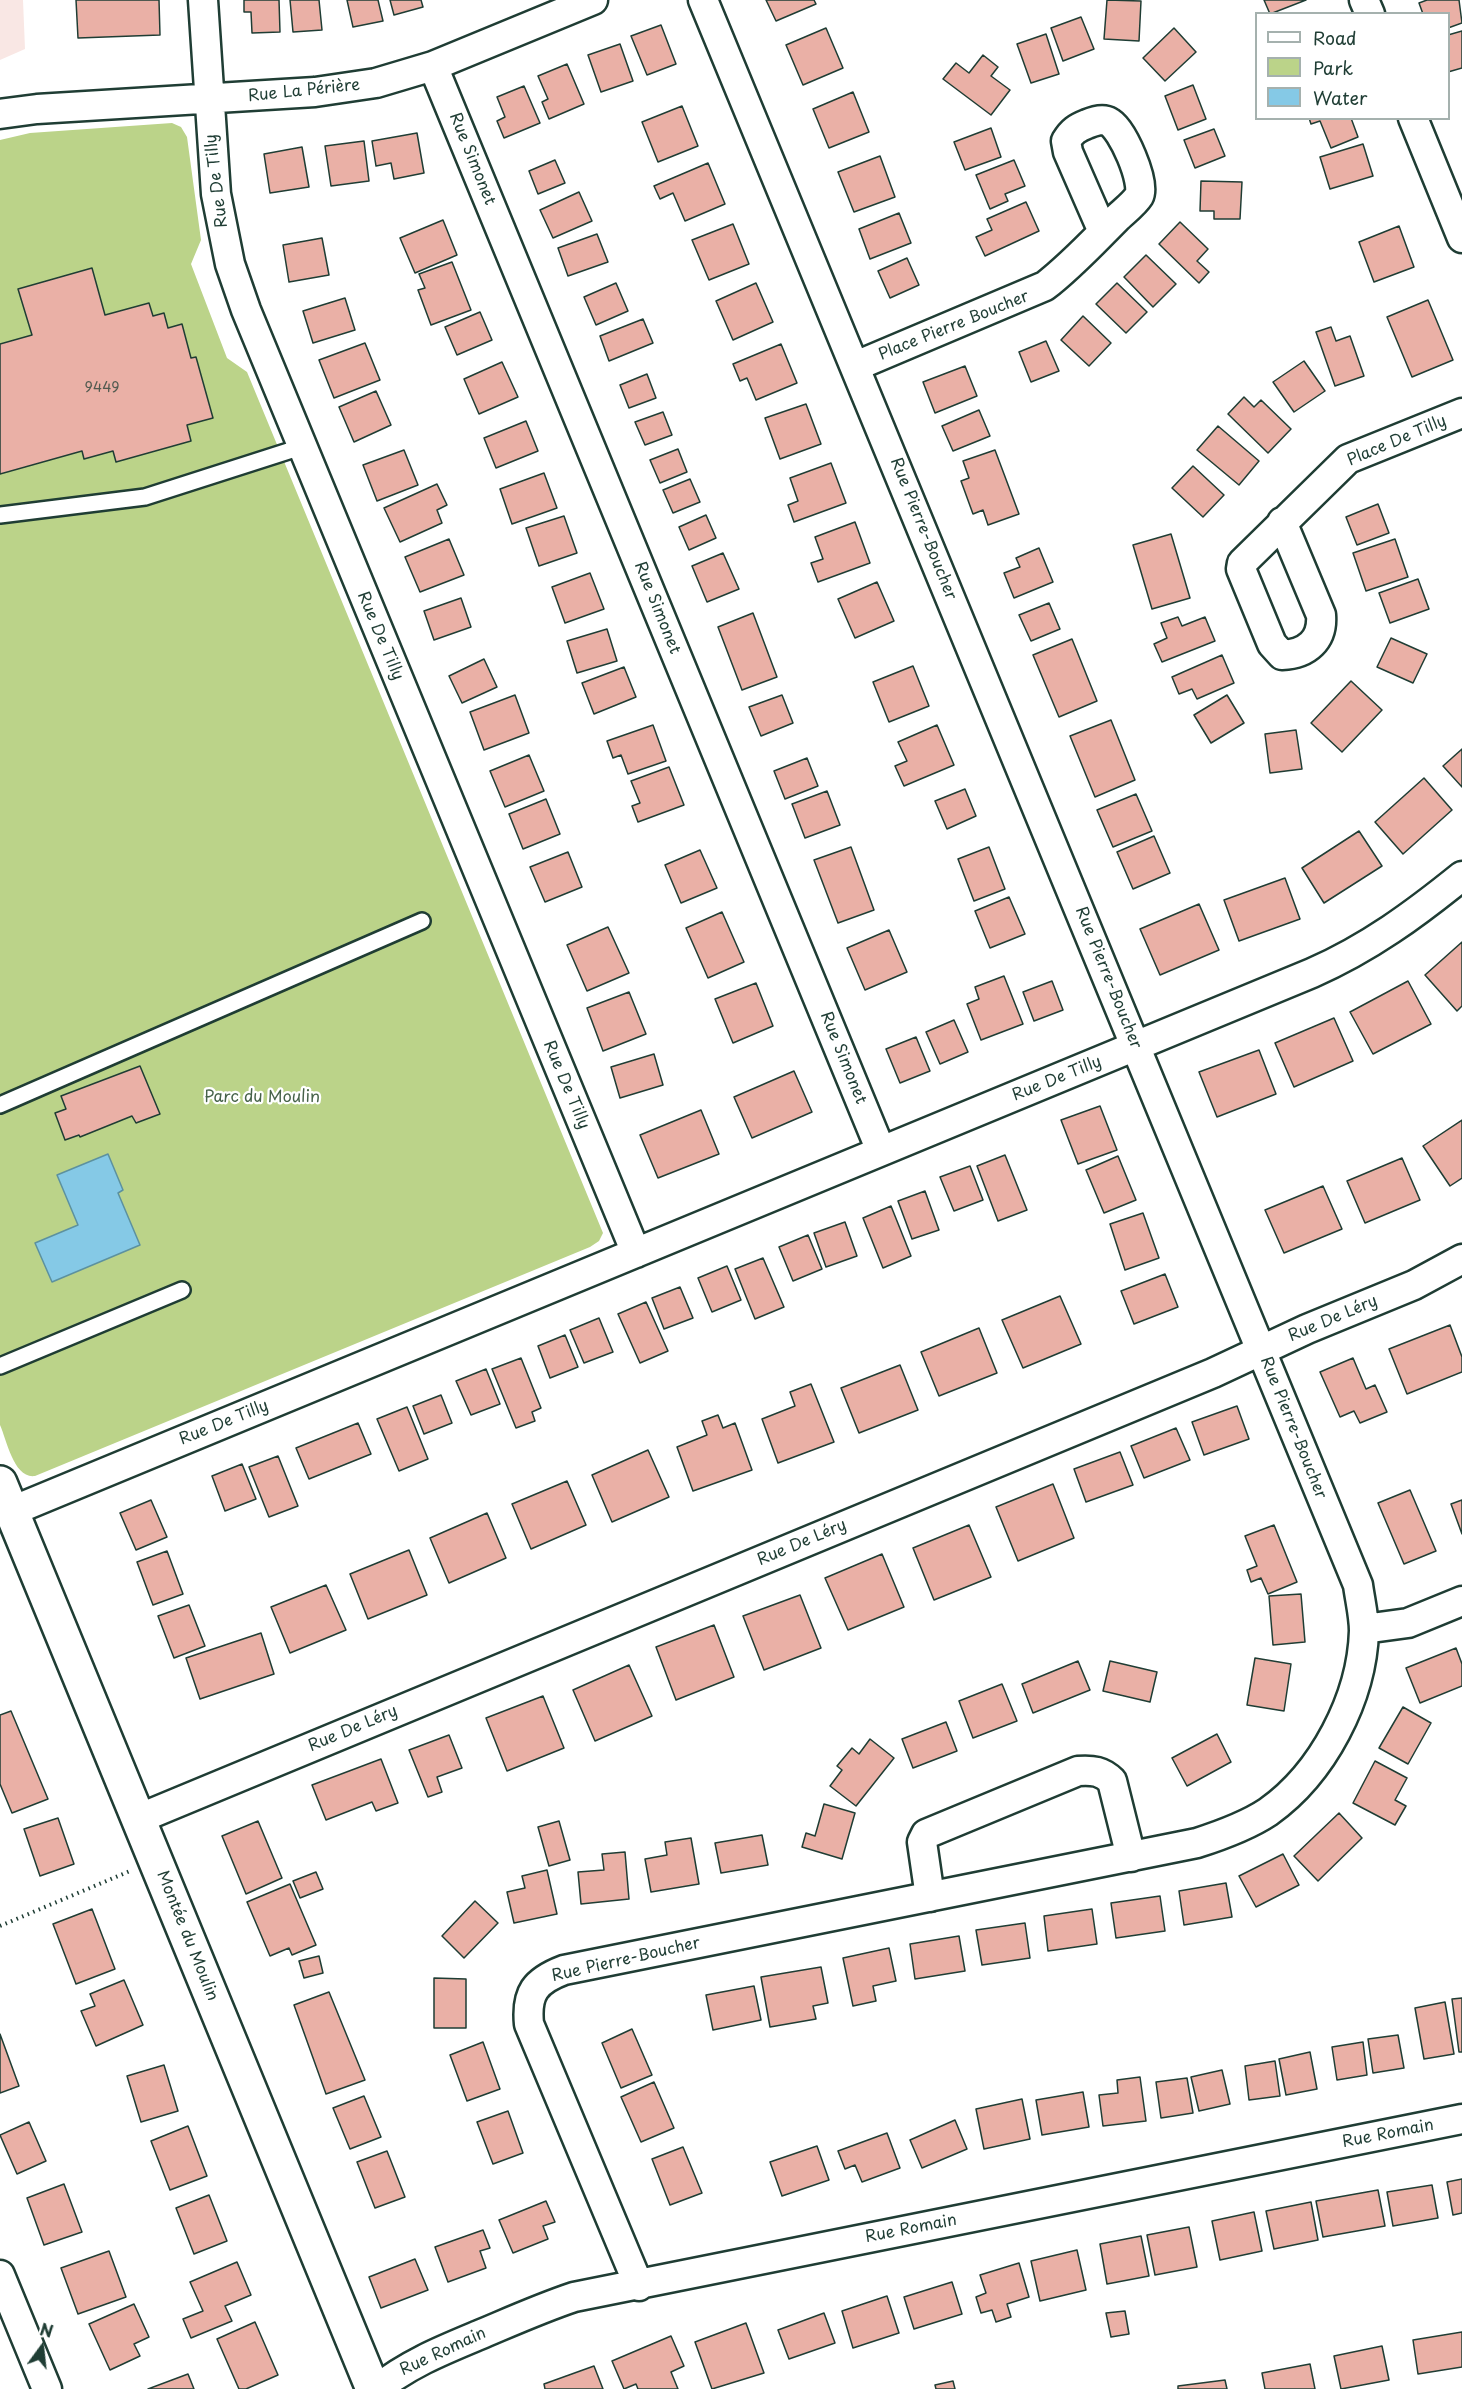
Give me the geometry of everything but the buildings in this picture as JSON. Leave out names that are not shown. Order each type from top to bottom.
[{"type":"street","name":"Rue De Tilly","points":[[203,0],[216,194],[230,264],[302,447],[636,1252]]},
{"type":"street","name":"Rue La Périère","points":[[0,114],[38,109],[347,88],[398,78],[433,66],[594,0]]},
{"type":"street","name":"Rue Pierre-Boucher","points":[[639,2286],[529,2024],[527,2007],[533,1990],[544,1977],[564,1970],[1197,1844],[1222,1835],[1268,1811],[1289,1794],[1307,1774],[1338,1728],[1355,1679],[1364,1629],[1358,1585],[704,0]]},
{"type":"street","name":"Rue Simonet","points":[[433,66],[881,1151]]},
{"type":"street","points":[[1414,120],[1462,238]]},
{"type":"street","name":"Place Pierre Boucher","points":[[856,366],[1030,295],[1059,276],[1103,232]]},
{"type":"street","name":"Place De Tilly","points":[[1282,522],[1348,459],[1462,413]]},
{"type":"street","name":"Rue De Tilly","points":[[6,1497],[636,1252],[1136,1047],[1340,960],[1400,925],[1462,876]]},
{"type":"street","name":"Rue De Léry","points":[[138,1819],[1202,1378],[1414,1285],[1462,1259]]},
{"type":"street","name":"Montée du Moulin","points":[[6,1497],[375,2389]]},
{"type":"street","points":[[1364,1629],[1408,1623],[1462,1601]]},
{"type":"street","points":[[930,1897],[922,1842],[926,1834],[1078,1771],[1094,1770],[1105,1774],[1113,1781],[1131,1857]]},
{"type":"street","name":"Rue Romain","points":[[375,2389],[418,2361],[546,2306],[573,2297],[639,2286],[1462,2119]]},
{"type":"street","points":[[0,2275],[47,2389]]},
{"type":"lane","points":[[0,515],[145,497],[302,447]]},
{"type":"lane","points":[[0,1105],[422,921]]},
{"type":"lane","points":[[0,1366],[182,1290]]},
{"type":"path","points":[[0,1926],[155,1860]]},
{"type":"shaded area","points":[[0,0],[23,0],[25,49],[0,60]]},
{"type":"green space","name":"Parc du Moulin","points":[[172,123],[181,127],[187,137],[201,240],[191,264],[227,358],[247,372],[603,1233],[599,1241],[590,1247],[35,1476],[22,1472],[12,1458],[0,1425],[0,140],[30,133]]},
{"type":"water","points":[[108,1154],[123,1190],[118,1193],[140,1245],[52,1282],[35,1243],[78,1225],[57,1175]]}]
